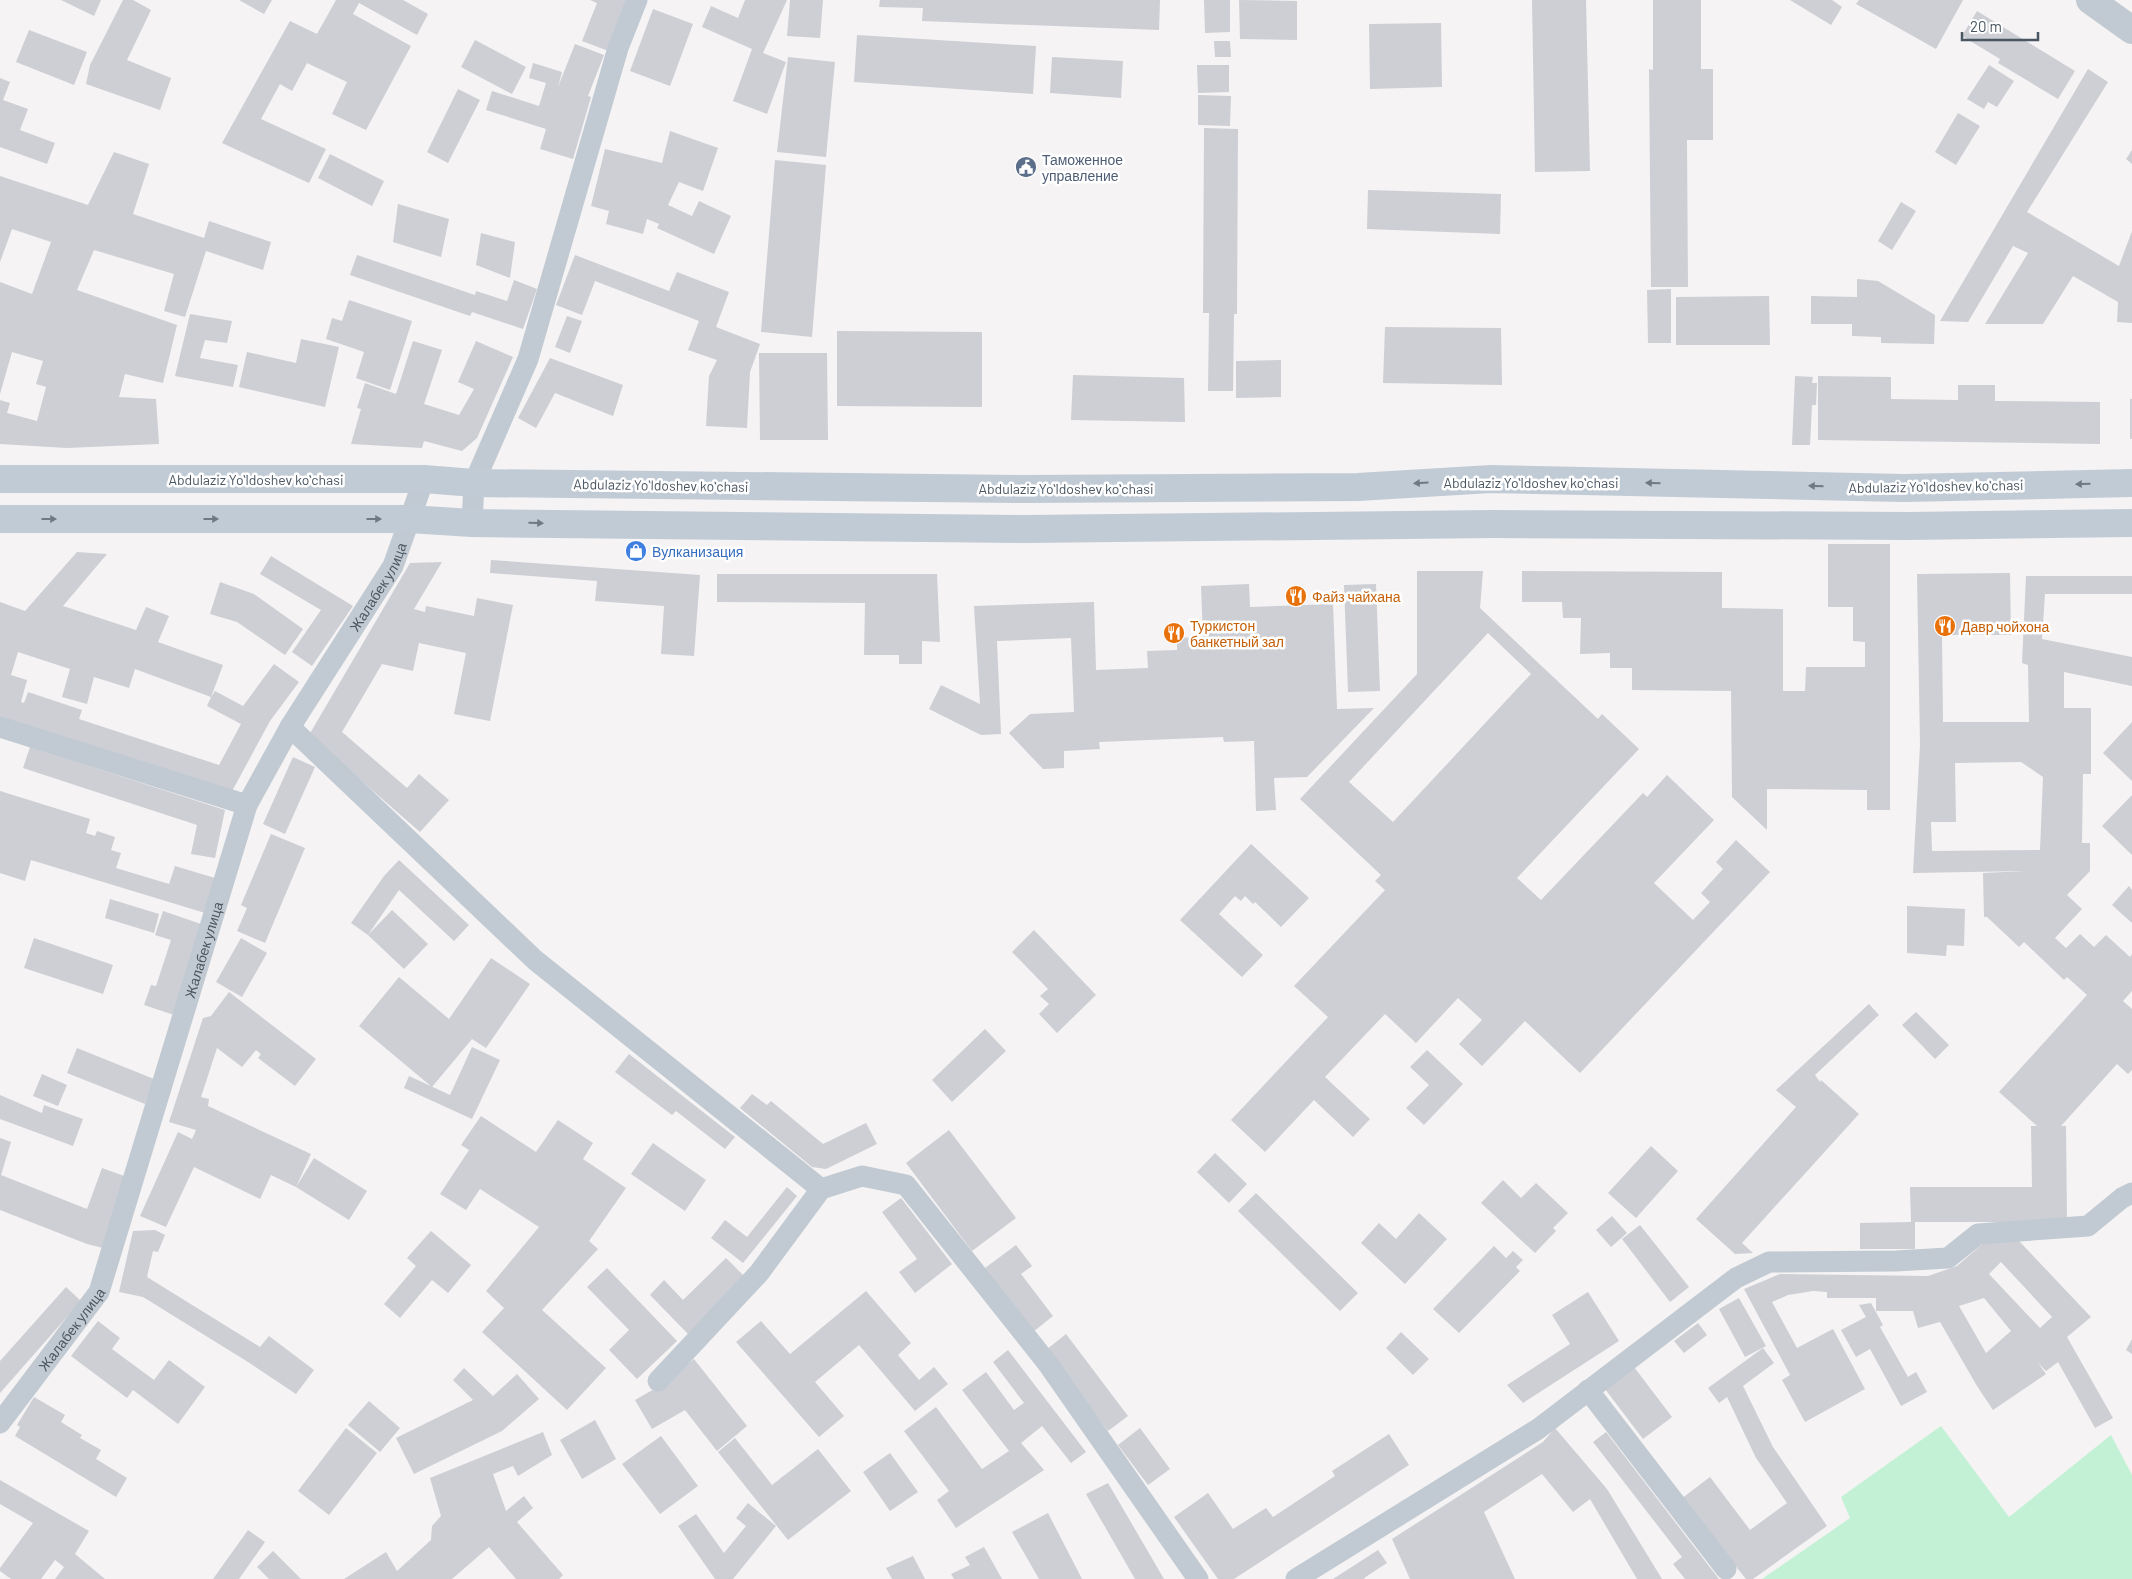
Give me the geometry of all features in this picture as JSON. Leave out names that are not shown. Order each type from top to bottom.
[{"type":"main road","name":"Abdulaziz Yoʻldoshev koʻchasi","points":[[0,479],[424,479],[474,483],[1026,489],[1358,487],[1491,479],[1904,488],[2132,483]]},
{"type":"main road","points":[[0,520],[409,519],[472,523],[1027,529],[1493,524],[1909,526],[2132,523]]},
{"type":"street","points":[[472,523],[474,483],[528,359],[618,48],[637,0]]},
{"type":"street","points":[[2090,0],[2132,30]]},
{"type":"street","name":"Жалабек улица","points":[[0,1423],[100,1292],[247,805],[290,727],[393,566],[424,479]]},
{"type":"street","points":[[0,727],[247,805]]},
{"type":"street","points":[[290,727],[535,960],[821,1189]]},
{"type":"street","points":[[658,1381],[758,1273],[821,1189],[862,1176],[906,1185],[1048,1364],[1198,1579]]},
{"type":"street","points":[[1296,1579],[1538,1428],[1736,1278],[1769,1262],[1896,1261],[1948,1258],[1978,1234],[2088,1226],[2122,1198],[2132,1194]]},
{"type":"street","points":[[1588,1390],[1726,1569]]},
{"type":"green space","points":[[1941,1426],[2009,1517],[2111,1435],[2132,1475],[2132,1579],[1762,1579],[1850,1518],[1841,1497]]},
{"type":"building","points":[[61,0],[101,0],[94,16]]},
{"type":"building","points":[[123,0],[133,0],[151,10],[127,60],[171,78],[160,110],[86,84],[90,65]]},
{"type":"building","points":[[239,0],[272,0],[264,14]]},
{"type":"building","points":[[336,0],[403,0],[428,14],[417,35],[359,3],[353,14],[411,46],[366,130],[332,114],[347,82],[307,63],[292,91],[280,84],[261,119],[326,149],[309,183],[222,143],[290,21],[317,34]]},
{"type":"building","points":[[590,0],[631,0],[611,52],[582,41],[597,3]]},
{"type":"building","points":[[745,0],[787,0],[763,53],[786,62],[767,114],[733,101],[752,49],[702,27],[711,6],[738,18]]},
{"type":"building","points":[[790,0],[823,0],[820,38],[787,36]]},
{"type":"building","points":[[880,0],[1160,0],[1159,30],[922,21],[923,8],[879,7]]},
{"type":"building","points":[[1204,0],[1230,0],[1230,32],[1205,33]]},
{"type":"building","points":[[1239,0],[1297,1],[1297,40],[1240,39]]},
{"type":"building","points":[[1532,0],[1586,0],[1590,171],[1535,172]]},
{"type":"building","points":[[1653,0],[1701,0],[1701,69],[1713,69],[1713,140],[1687,140],[1688,287],[1651,287],[1649,69],[1653,70]]},
{"type":"building","points":[[1790,0],[1832,0],[1842,7],[1831,25]]},
{"type":"building","points":[[1859,0],[1963,0],[1936,49],[1856,4]]},
{"type":"building","points":[[653,9],[693,24],[670,86],[630,71]]},
{"type":"building","points":[[1977,11],[2075,71],[2058,99],[1998,63],[2000,59],[1962,36]]},
{"type":"building","points":[[1441,23],[1442,87],[1370,89],[1369,24]]},
{"type":"building","points":[[29,30],[87,52],[74,85],[16,62]]},
{"type":"building","points":[[857,35],[1036,46],[1033,94],[854,82]]},
{"type":"building","points":[[475,40],[526,67],[512,94],[461,67]]},
{"type":"building","points":[[1214,41],[1230,41],[1231,57],[1215,57]]},
{"type":"building","points":[[575,44],[604,55],[588,96],[591,97],[573,159],[540,149],[546,129],[486,110],[492,91],[539,106],[546,83],[529,78],[533,63],[562,72],[558,87]]},
{"type":"building","points":[[788,57],[835,62],[826,157],[777,152]]},
{"type":"building","points":[[1052,57],[1123,61],[1121,98],[1050,93]]},
{"type":"building","points":[[1197,65],[1229,65],[1229,92],[1198,93]]},
{"type":"building","points":[[1989,65],[2014,81],[1997,107],[1988,102],[1984,109],[1967,99]]},
{"type":"building","points":[[2088,69],[2108,82],[2027,212],[2119,266],[2132,231],[2132,323],[2117,322],[2118,302],[2073,276],[2043,324],[1985,324],[2028,253],[2013,246],[1968,322],[1940,321]]},
{"type":"building","points":[[0,78],[10,82],[3,100],[28,109],[20,130],[55,143],[47,164],[0,147]]},
{"type":"building","points":[[458,89],[480,100],[448,163],[427,152]]},
{"type":"building","points":[[1198,95],[1231,96],[1230,126],[1198,125]]},
{"type":"building","points":[[1958,113],[1980,126],[1956,165],[1935,152]]},
{"type":"building","points":[[1204,128],[1238,129],[1237,314],[1234,314],[1233,391],[1208,391],[1209,313],[1203,313]]},
{"type":"building","points":[[670,131],[718,148],[703,191],[679,182],[668,205],[692,216],[699,201],[731,216],[714,254],[657,228],[659,224],[647,219],[643,234],[606,224],[609,211],[591,206],[605,149],[662,163]]},
{"type":"building","points":[[2132,150],[2132,164],[2126,159]]},
{"type":"building","points":[[114,152],[149,164],[133,214],[204,238],[209,221],[271,242],[263,270],[206,251],[185,317],[164,311],[174,274],[94,250],[77,290],[177,325],[163,383],[125,374],[119,397],[156,399],[159,444],[67,448],[0,444],[0,400],[10,403],[7,413],[37,421],[46,387],[36,384],[43,361],[12,352],[0,394],[0,282],[32,294],[51,242],[12,229],[0,262],[0,176],[88,205]]},
{"type":"building","points":[[330,154],[384,181],[372,206],[318,178]]},
{"type":"building","points":[[775,160],[826,165],[812,337],[761,332]]},
{"type":"building","points":[[1368,190],[1501,194],[1500,234],[1367,229]]},
{"type":"building","points":[[1901,202],[1916,211],[1892,250],[1878,241]]},
{"type":"building","points":[[398,204],[449,219],[441,257],[393,242]]},
{"type":"building","points":[[481,233],[515,242],[510,278],[476,265]]},
{"type":"building","points":[[357,255],[475,295],[476,291],[507,301],[514,280],[537,289],[523,329],[472,312],[470,316],[350,275]]},
{"type":"building","points":[[575,255],[669,291],[677,272],[729,292],[716,327],[760,344],[750,372],[747,428],[706,426],[709,376],[717,360],[688,350],[699,321],[595,281],[582,315],[556,305]]},
{"type":"building","points":[[1857,279],[1878,281],[1935,315],[1934,344],[1881,343],[1881,337],[1852,336],[1852,324],[1811,324],[1811,296],[1857,297]]},
{"type":"building","points":[[1671,289],[1671,343],[1648,343],[1647,290]]},
{"type":"building","points":[[1769,296],[1770,345],[1676,345],[1676,297]]},
{"type":"building","points":[[349,300],[412,321],[390,390],[356,378],[364,352],[326,339],[332,318],[342,321]]},
{"type":"building","points":[[190,314],[232,321],[227,343],[205,340],[200,358],[238,365],[233,387],[175,376]]},
{"type":"building","points":[[567,316],[582,321],[570,353],[555,347]]},
{"type":"building","points":[[1385,327],[1501,328],[1502,385],[1383,383]]},
{"type":"building","points":[[837,331],[982,332],[982,407],[837,406]]},
{"type":"building","points":[[301,339],[339,347],[325,407],[239,387],[247,352],[296,363]]},
{"type":"building","points":[[413,341],[442,350],[424,404],[459,415],[474,389],[458,382],[476,341],[513,357],[477,438],[462,451],[424,441],[422,448],[351,444],[361,409],[357,408],[365,383],[396,394]]},
{"type":"building","points":[[759,353],[827,353],[828,440],[760,440]]},
{"type":"building","points":[[550,358],[623,385],[613,416],[555,393],[536,428],[518,418]]},
{"type":"building","points":[[1281,360],[1281,397],[1236,398],[1236,361]]},
{"type":"building","points":[[1073,375],[1184,378],[1185,422],[1071,420]]},
{"type":"building","points":[[1795,376],[1813,377],[1812,383],[1817,383],[1816,405],[1812,405],[1810,445],[1792,445]]},
{"type":"building","points":[[1818,376],[1891,377],[1891,399],[1958,400],[1958,385],[1995,385],[1995,401],[2100,402],[2100,444],[1818,440]]},
{"type":"building","points":[[2130,399],[2132,399],[2132,439],[2130,439]]},
{"type":"building","points":[[1828,544],[1890,544],[1890,810],[1867,810],[1867,790],[1767,789],[1767,830],[1732,797],[1731,691],[1632,690],[1632,668],[1610,668],[1610,653],[1580,654],[1581,618],[1563,618],[1562,602],[1522,602],[1522,571],[1722,572],[1722,608],[1783,609],[1783,691],[1805,691],[1806,667],[1865,667],[1865,642],[1853,641],[1853,607],[1828,607]]},
{"type":"building","points":[[77,552],[107,554],[63,606],[136,630],[146,607],[169,616],[158,642],[223,665],[211,697],[215,691],[243,706],[274,664],[299,682],[270,721],[230,795],[0,721],[0,602],[25,611]],"holes":[[[18,652],[70,669],[62,697],[87,704],[94,677],[129,688],[135,669],[211,697],[207,706],[241,724],[219,765],[79,719],[82,710],[28,692],[24,703],[21,702],[27,680],[11,675]]]},
{"type":"building","points":[[271,556],[353,606],[312,666],[292,652],[321,610],[260,574]]},
{"type":"building","points":[[491,560],[700,575],[694,656],[661,654],[664,606],[595,601],[597,581],[490,573]]},
{"type":"building","points":[[442,562],[414,609],[425,612],[426,606],[474,616],[477,598],[513,605],[490,721],[454,714],[466,653],[419,643],[413,671],[382,664],[342,732],[407,788],[419,774],[449,800],[420,832],[309,735],[410,563]]},
{"type":"building","points":[[1417,571],[1483,571],[1480,608],[1598,719],[1602,714],[1639,749],[1517,878],[1541,900],[1643,793],[1647,797],[1667,775],[1714,820],[1654,883],[1693,920],[1710,902],[1701,893],[1723,869],[1716,862],[1736,840],[1770,872],[1580,1073],[1525,1021],[1482,1066],[1459,1044],[1482,1020],[1458,998],[1416,1043],[1385,1014],[1325,1077],[1370,1119],[1353,1137],[1314,1100],[1265,1152],[1231,1120],[1328,1017],[1294,986],[1385,890],[1375,881],[1381,875],[1300,799],[1417,674]],"holes":[[[1488,633],[1531,674],[1393,822],[1349,782]]]},
{"type":"building","points":[[2010,573],[2011,635],[1942,635],[1943,722],[2029,722],[2028,665],[2022,663],[2026,576],[2132,576],[2132,594],[2045,594],[2042,639],[2132,657],[2132,686],[2064,672],[2064,708],[2091,708],[2091,774],[2083,774],[2082,843],[2090,843],[2090,871],[2067,895],[2082,909],[2055,938],[2066,948],[2080,934],[2094,947],[2106,935],[2130,957],[2132,954],[2132,991],[2123,1001],[2132,1009],[2132,1070],[2128,1074],[2117,1064],[2061,1126],[2066,1126],[2067,1222],[1915,1222],[1915,1249],[1860,1249],[1860,1223],[1911,1222],[1910,1187],[2032,1187],[2031,1126],[2037,1126],[1999,1092],[2087,995],[2067,977],[2064,980],[2024,942],[2019,947],[1987,917],[1984,917],[1983,873],[2025,871],[1913,873],[1920,745],[1917,574]],"holes":[[[2021,762],[2043,777],[2040,850],[1932,851],[1931,822],[1956,822],[1955,763]]]},
{"type":"building","points":[[717,574],[937,574],[940,642],[922,641],[922,664],[899,664],[899,655],[864,655],[865,603],[717,602]]},
{"type":"building","points":[[220,582],[254,594],[303,629],[285,655],[237,622],[210,614]]},
{"type":"building","points":[[1249,584],[1250,607],[1333,604],[1337,709],[1374,708],[1307,777],[1274,778],[1276,810],[1256,811],[1254,741],[1224,742],[1223,737],[1099,742],[1100,749],[1064,751],[1064,768],[1043,769],[1009,733],[1030,714],[1074,712],[1071,638],[997,641],[1001,734],[981,735],[929,709],[941,685],[980,704],[974,606],[1094,602],[1096,670],[1148,668],[1147,651],[1177,650],[1177,638],[1203,637],[1201,586]]},
{"type":"building","points":[[1376,584],[1380,691],[1348,692],[1344,585]]},
{"type":"building","points":[[2132,722],[2132,781],[2103,753]]},
{"type":"building","points":[[30,747],[225,810],[215,858],[191,854],[197,825],[23,768]]},
{"type":"building","points":[[293,757],[315,767],[285,834],[263,824]]},
{"type":"building","points":[[0,791],[90,819],[86,833],[95,836],[97,831],[115,837],[111,850],[121,853],[116,868],[169,884],[175,866],[215,878],[205,913],[31,860],[25,881],[0,873]]},
{"type":"building","points":[[2132,795],[2132,855],[2102,826]]},
{"type":"building","points":[[271,834],[305,848],[265,943],[237,931],[247,908],[241,905]]},
{"type":"building","points":[[1251,844],[1309,898],[1281,927],[1255,902],[1253,904],[1245,896],[1241,901],[1235,896],[1219,914],[1263,955],[1242,977],[1180,920]]},
{"type":"building","points":[[399,860],[469,925],[454,941],[399,890],[368,935],[351,923],[384,876]]},
{"type":"building","points":[[2129,886],[2132,890],[2132,923],[2112,905]]},
{"type":"building","points":[[110,899],[159,914],[154,933],[105,918]]},
{"type":"building","points":[[1907,906],[1965,909],[1964,946],[1947,945],[1946,956],[1907,953]]},
{"type":"building","points":[[392,910],[428,944],[404,969],[368,935]]},
{"type":"building","points":[[163,911],[204,925],[174,1015],[144,1005],[151,985],[156,986],[171,940],[155,935]]},
{"type":"building","points":[[1034,930],[1096,995],[1057,1033],[1039,1014],[1049,1004],[1040,996],[1048,989],[1012,952]]},
{"type":"building","points":[[34,938],[113,965],[103,994],[24,968]]},
{"type":"building","points":[[241,938],[267,953],[242,997],[216,982]]},
{"type":"building","points":[[491,958],[530,984],[486,1048],[472,1039],[432,1087],[359,1026],[399,977],[449,1019]]},
{"type":"building","points":[[229,992],[316,1059],[295,1086],[258,1058],[261,1054],[256,1050],[242,1067],[217,1048],[201,1097],[209,1099],[208,1106],[311,1154],[296,1187],[271,1175],[260,1199],[194,1167],[166,1227],[140,1216],[178,1132],[192,1139],[196,1130],[169,1122],[203,1018],[211,1016]]},
{"type":"building","points":[[1869,1004],[1879,1015],[1815,1075],[1820,1082],[1821,1080],[1859,1114],[1742,1243],[1753,1253],[1735,1254],[1696,1219],[1796,1107],[1776,1090]]},
{"type":"building","points":[[1916,1012],[1949,1045],[1935,1059],[1902,1025]]},
{"type":"building","points":[[985,1029],[1006,1051],[952,1102],[932,1080]]},
{"type":"building","points":[[472,1047],[500,1060],[472,1119],[404,1088],[409,1076],[450,1095]]},
{"type":"building","points":[[77,1048],[154,1079],[145,1104],[67,1073]]},
{"type":"building","points":[[1427,1050],[1463,1084],[1424,1125],[1406,1108],[1429,1085],[1410,1067]]},
{"type":"building","points":[[629,1054],[735,1137],[725,1149],[676,1111],[672,1115],[615,1072]]},
{"type":"building","points":[[42,1074],[67,1085],[58,1106],[33,1096]]},
{"type":"building","points":[[752,1094],[767,1105],[771,1101],[823,1144],[866,1123],[877,1144],[826,1169],[812,1167],[740,1108]]},
{"type":"building","points":[[0,1095],[42,1113],[44,1105],[83,1119],[73,1146],[0,1119]]},
{"type":"building","points":[[481,1116],[536,1152],[558,1120],[593,1143],[583,1159],[626,1188],[589,1241],[598,1249],[542,1310],[606,1368],[567,1410],[482,1332],[504,1308],[486,1291],[539,1227],[480,1189],[466,1210],[440,1194],[469,1150],[461,1145]]},
{"type":"building","points":[[949,1130],[1016,1218],[972,1251],[906,1163]]},
{"type":"building","points":[[0,1138],[11,1142],[1,1175],[87,1209],[102,1168],[127,1177],[103,1248],[87,1244],[0,1210]]},
{"type":"building","points":[[653,1143],[706,1180],[685,1211],[631,1174]]},
{"type":"building","points":[[1651,1146],[1678,1171],[1636,1218],[1608,1193]]},
{"type":"building","points":[[1215,1153],[1247,1184],[1229,1203],[1197,1172]]},
{"type":"building","points":[[314,1158],[367,1191],[349,1220],[296,1187]]},
{"type":"building","points":[[1503,1180],[1521,1198],[1536,1183],[1568,1213],[1553,1228],[1556,1231],[1535,1253],[1481,1203]]},
{"type":"building","points":[[787,1187],[797,1196],[743,1263],[711,1238],[725,1220],[747,1237]]},
{"type":"building","points":[[1256,1193],[1358,1293],[1340,1311],[1238,1211]]},
{"type":"building","points":[[901,1198],[952,1264],[915,1293],[899,1272],[917,1259],[882,1212]]},
{"type":"building","points":[[1419,1213],[1447,1239],[1405,1284],[1361,1243],[1379,1223],[1396,1239]]},
{"type":"building","points":[[1612,1216],[1627,1233],[1611,1247],[1596,1230]]},
{"type":"building","points":[[1640,1225],[1689,1287],[1670,1302],[1622,1239]]},
{"type":"building","points":[[155,1230],[165,1235],[158,1252],[153,1251],[147,1277],[260,1347],[269,1336],[314,1370],[296,1394],[143,1297],[119,1292],[133,1231]]},
{"type":"building","points":[[431,1231],[471,1265],[448,1293],[432,1280],[400,1318],[384,1304],[416,1266],[407,1258]]},
{"type":"building","points":[[1987,1240],[2019,1241],[2091,1317],[2067,1337],[2113,1418],[2095,1428],[2058,1362],[2046,1371],[2038,1363],[2046,1374],[1993,1410],[1940,1322],[1918,1328],[1913,1311],[1876,1311],[1876,1298],[1827,1298],[1827,1292],[1813,1291],[1788,1295],[1772,1302],[1797,1348],[1833,1329],[1865,1389],[1805,1422],[1782,1380],[1790,1375],[1744,1289],[1780,1274],[1928,1276],[1957,1266]],"holes":[[[2001,1262],[2052,1317],[2040,1328],[1989,1274]],[[1984,1298],[2011,1331],[1986,1353],[1959,1306]]]},
{"type":"building","points":[[1016,1245],[1032,1266],[1021,1274],[1053,1316],[1033,1332],[985,1268]]},
{"type":"building","points":[[1494,1246],[1506,1258],[1513,1251],[1523,1260],[1516,1267],[1520,1271],[1459,1333],[1433,1309]]},
{"type":"building","points":[[726,1258],[745,1277],[688,1334],[650,1295],[664,1280],[683,1300]]},
{"type":"building","points":[[607,1268],[677,1341],[637,1379],[609,1350],[629,1330],[587,1287]]},
{"type":"building","points":[[66,1287],[81,1301],[0,1393],[0,1361]]},
{"type":"building","points":[[866,1291],[911,1343],[898,1355],[919,1380],[934,1367],[948,1384],[915,1411],[859,1345],[815,1382],[844,1416],[819,1437],[736,1342],[761,1321],[790,1354]]},
{"type":"building","points":[[1588,1292],[1619,1341],[1523,1403],[1507,1385],[1570,1344],[1552,1315]]},
{"type":"building","points":[[1739,1298],[1766,1346],[1745,1357],[1719,1309]]},
{"type":"building","points":[[1871,1303],[1883,1325],[1880,1327],[1908,1377],[1916,1372],[1927,1392],[1901,1406],[1870,1349],[1856,1357],[1841,1330],[1866,1317],[1859,1305]]},
{"type":"building","points":[[98,1321],[120,1338],[112,1349],[154,1380],[169,1360],[205,1387],[178,1424],[133,1390],[127,1398],[71,1356]]},
{"type":"building","points":[[1698,1323],[1707,1335],[1684,1353],[1674,1341]]},
{"type":"building","points":[[1401,1332],[1429,1359],[1413,1375],[1386,1348]]},
{"type":"building","points":[[1066,1334],[1128,1416],[1108,1431],[1046,1350]]},
{"type":"building","points":[[2132,1339],[2132,1354],[2126,1350]]},
{"type":"building","points":[[1763,1348],[1774,1363],[1743,1386],[1773,1447],[1827,1526],[1753,1579],[1746,1579],[1681,1499],[1710,1477],[1750,1530],[1787,1503],[1756,1458],[1727,1397],[1719,1403],[1708,1388]]},
{"type":"building","points":[[1008,1350],[1086,1452],[1071,1463],[1042,1426],[1021,1443],[1044,1470],[956,1528],[937,1500],[949,1491],[904,1431],[936,1407],[982,1469],[1009,1451],[962,1390],[986,1372],[1014,1410],[1024,1403],[993,1362]]},
{"type":"building","points":[[694,1359],[747,1426],[717,1451],[685,1410],[652,1429],[635,1400],[663,1384]]},
{"type":"building","points":[[1634,1367],[1672,1417],[1643,1439],[1605,1389]]},
{"type":"building","points":[[464,1368],[493,1396],[517,1374],[539,1399],[502,1431],[414,1474],[396,1438],[473,1400],[453,1380]]},
{"type":"building","points":[[34,1397],[65,1415],[61,1422],[82,1435],[80,1438],[101,1450],[96,1459],[127,1478],[116,1497],[15,1436],[20,1427],[17,1425]]},
{"type":"building","points":[[369,1401],[400,1428],[380,1452],[348,1425]]},
{"type":"building","points":[[595,1420],[616,1459],[582,1479],[560,1440]]},
{"type":"building","points":[[346,1428],[377,1453],[329,1515],[298,1491]]},
{"type":"building","points":[[1140,1428],[1170,1469],[1148,1485],[1118,1445]]},
{"type":"building","points":[[1555,1428],[1607,1489],[1662,1579],[1637,1579],[1590,1499],[1573,1512],[1542,1474],[1484,1512],[1515,1579],[1410,1579],[1392,1539],[1543,1442]]},
{"type":"building","points":[[543,1432],[552,1455],[518,1476],[513,1466],[493,1474],[506,1511],[524,1496],[533,1508],[517,1522],[563,1575],[559,1579],[516,1579],[489,1547],[452,1579],[344,1579],[386,1552],[397,1571],[431,1540],[432,1526],[441,1516],[430,1478]]},
{"type":"building","points":[[1606,1432],[1719,1579],[1685,1579],[1673,1564],[1682,1557],[1593,1442]]},
{"type":"building","points":[[1389,1434],[1409,1465],[1234,1579],[1218,1579],[1174,1517],[1208,1493],[1233,1529],[1266,1508],[1273,1517],[1335,1476],[1332,1471]]},
{"type":"building","points":[[661,1436],[698,1486],[660,1514],[622,1464]]},
{"type":"building","points":[[735,1438],[772,1485],[818,1449],[851,1491],[788,1540],[718,1452]]},
{"type":"building","points":[[890,1453],[918,1492],[890,1511],[863,1472]]},
{"type":"building","points":[[0,1480],[89,1531],[75,1554],[105,1579],[55,1579],[64,1567],[55,1560],[41,1579],[11,1579],[0,1571],[0,1568],[33,1523],[0,1504]]},
{"type":"building","points":[[1108,1483],[1164,1579],[1135,1579],[1086,1494]]},
{"type":"building","points":[[748,1503],[776,1526],[733,1579],[715,1579],[678,1526],[696,1514],[724,1553],[746,1526],[736,1518]]},
{"type":"building","points":[[1048,1513],[1082,1579],[1039,1579],[1012,1532]]},
{"type":"building","points":[[248,1530],[265,1542],[239,1579],[213,1579]]},
{"type":"building","points":[[984,1547],[1002,1579],[954,1579],[951,1574],[970,1565],[965,1557]]},
{"type":"building","points":[[1378,1550],[1387,1563],[1365,1579],[1333,1579]]},
{"type":"building","points":[[273,1551],[301,1579],[269,1579],[257,1567]]},
{"type":"building","points":[[913,1556],[925,1579],[892,1579],[886,1568]]},
{"type":"place","name":"Таможенное управление","points":[[1026,167]]},
{"type":"place","name":"Вулканизация","points":[[636,551]]},
{"type":"place","name":"Файз чайхана","points":[[1296,596]]},
{"type":"place","name":"Давр чойхона","points":[[1945,626]]},
{"type":"place","name":"Туркистон банкетный зал","points":[[1174,633]]}]
